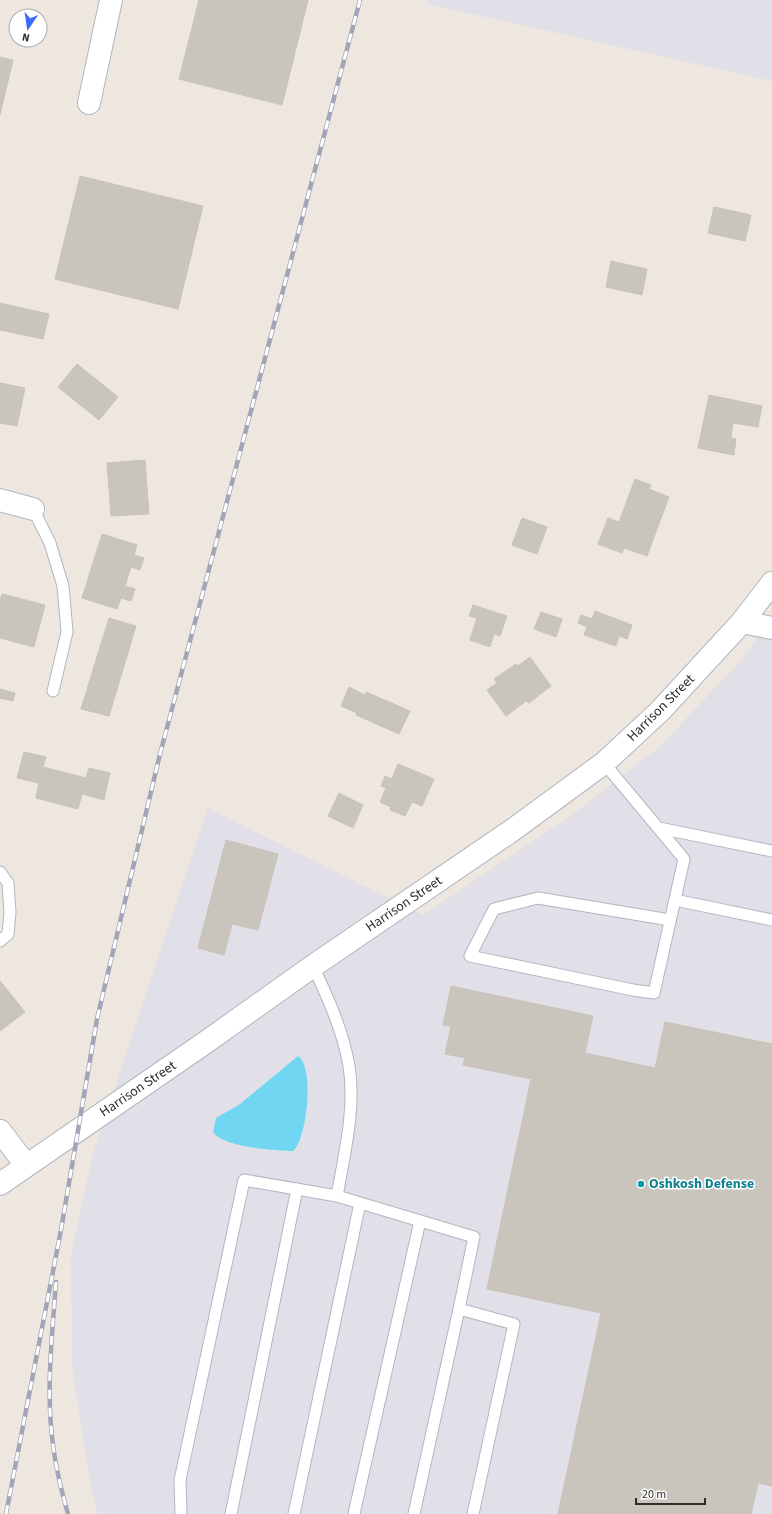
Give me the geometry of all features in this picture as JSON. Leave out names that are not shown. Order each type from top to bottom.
[{"type":"street","points":[[89,103],[112,0]]},
{"type":"street","points":[[0,500],[33,509]]},
{"type":"street","name":"Harrison Street","points":[[0,1184],[209,1040],[313,966],[514,829],[604,763],[660,711],[742,622],[772,582]]},
{"type":"street","points":[[742,622],[772,628]]},
{"type":"street","points":[[0,1131],[26,1165]]},
{"type":"lane","points":[[33,509],[50,543],[63,586],[67,632],[54,691]]},
{"type":"lane","points":[[604,763],[684,858],[654,993],[618,987],[470,956],[494,909],[538,898],[670,920]]},
{"type":"lane","points":[[659,828],[772,851]]},
{"type":"lane","points":[[0,872],[8,883],[10,912],[8,934],[0,941]]},
{"type":"lane","points":[[675,900],[772,920]]},
{"type":"lane","points":[[313,966],[329,1001],[342,1037],[350,1076],[348,1134],[337,1196]]},
{"type":"lane","points":[[181,1514],[180,1480],[244,1180],[337,1196],[474,1237],[414,1514]]},
{"type":"lane","points":[[231,1514],[297,1189]]},
{"type":"lane","points":[[294,1514],[360,1203]]},
{"type":"lane","points":[[354,1514],[420,1221]]},
{"type":"lane","points":[[459,1310],[514,1324],[473,1514]]},
{"type":"shaded area","points":[[428,0],[772,0],[772,81],[427,4]]},
{"type":"shaded area","points":[[772,618],[772,1514],[97,1514],[92,1492],[72,1367],[71,1255],[92,1157],[208,808],[423,915],[572,815],[658,748],[738,664]]},
{"type":"water","points":[[298,1056],[303,1063],[308,1088],[302,1133],[298,1144],[293,1151],[263,1149],[239,1145],[228,1142],[213,1132],[216,1118],[240,1104]]},
{"type":"building","points":[[199,0],[308,0],[282,105],[179,79]]},
{"type":"building","points":[[0,57],[13,60],[0,115]]},
{"type":"building","points":[[80,176],[203,206],[178,309],[55,279]]},
{"type":"building","points":[[714,207],[751,215],[745,241],[708,233]]},
{"type":"building","points":[[611,261],[647,269],[642,295],[606,287]]},
{"type":"building","points":[[0,303],[49,314],[43,339],[0,330]]},
{"type":"building","points":[[77,364],[118,397],[99,420],[58,387]]},
{"type":"building","points":[[0,383],[25,388],[17,426],[0,423]]},
{"type":"building","points":[[709,395],[762,406],[758,427],[733,423],[731,438],[736,439],[734,455],[698,448]]},
{"type":"building","points":[[145,460],[149,514],[111,516],[107,463]]},
{"type":"building","points":[[635,479],[651,485],[649,489],[669,497],[647,556],[624,548],[622,553],[598,544],[608,518],[619,522]]},
{"type":"building","points":[[522,518],[547,527],[537,554],[512,545]]},
{"type":"building","points":[[102,534],[137,545],[134,555],[144,558],[140,570],[131,567],[125,586],[135,589],[131,601],[121,598],[117,609],[82,598]]},
{"type":"building","points":[[2,594],[45,605],[34,647],[0,638],[0,601]]},
{"type":"building","points":[[473,605],[507,616],[500,636],[494,634],[490,647],[470,640],[477,618],[469,616]]},
{"type":"building","points":[[595,611],[632,625],[627,639],[619,636],[616,646],[584,635],[587,627],[578,623],[581,615],[592,619]]},
{"type":"building","points":[[541,612],[562,619],[556,637],[534,629]]},
{"type":"building","points":[[109,618],[136,626],[109,716],[81,709]]},
{"type":"building","points":[[530,657],[551,686],[529,703],[526,701],[506,716],[487,690],[497,683],[494,679],[516,664],[518,666]]},
{"type":"building","points":[[349,687],[365,695],[366,692],[410,711],[399,734],[356,715],[357,713],[341,706]]},
{"type":"building","points":[[0,689],[15,693],[13,701],[0,698]]},
{"type":"building","points":[[24,752],[46,757],[43,767],[86,778],[89,768],[110,773],[104,800],[82,794],[78,809],[36,798],[39,783],[17,778]]},
{"type":"building","points":[[398,764],[434,779],[422,806],[412,802],[405,816],[390,810],[391,807],[380,802],[386,788],[381,786],[385,776],[392,779]]},
{"type":"building","points":[[339,793],[363,805],[353,828],[328,816]]},
{"type":"building","points":[[226,840],[278,854],[258,930],[232,924],[224,955],[198,948]]},
{"type":"building","points":[[0,981],[25,1012],[0,1031]]},
{"type":"building","name":"Oshkosh Defense","points":[[451,986],[593,1016],[585,1053],[655,1068],[665,1022],[772,1044],[772,1486],[758,1483],[751,1514],[558,1514],[601,1313],[487,1289],[531,1079],[463,1065],[465,1058],[445,1054],[451,1026],[443,1025]]},
{"type":"railway","points":[[6,1514],[61,1230],[97,1019],[160,754],[360,0]]},
{"type":"railway","points":[[56,1282],[50,1367],[51,1431],[55,1460],[68,1514]]},
{"type":"place","name":"Oshkosh Defense","points":[[641,1184]]}]
